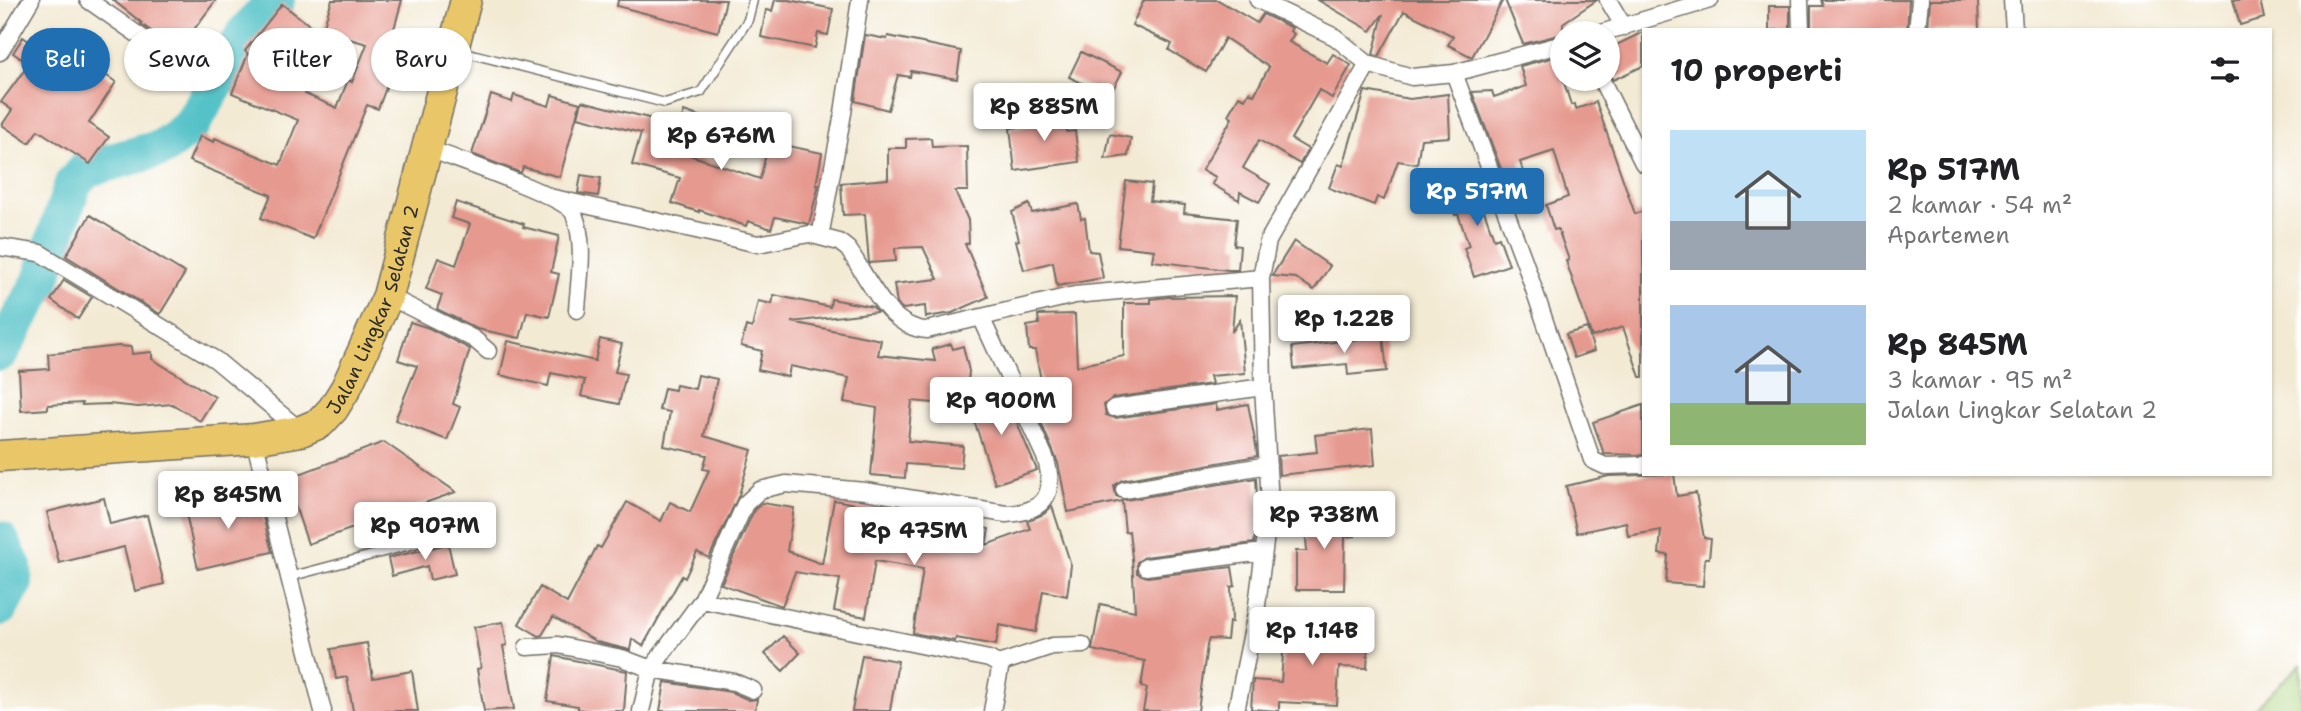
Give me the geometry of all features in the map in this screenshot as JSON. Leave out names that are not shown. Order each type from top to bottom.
[{"type":"highway","name":"Jalan Lingkar Selatan 2","points":[[459,28],[466,0]]},
{"type":"highway","name":"Jalan Lingkar Selatan 2","points":[[0,456],[254,439],[301,431],[320,424],[346,388],[388,296],[442,91]]},
{"type":"street","points":[[0,52],[31,0]]},
{"type":"street","points":[[88,0],[128,28]]},
{"type":"street","points":[[820,237],[860,0]]},
{"type":"street","points":[[1258,0],[1335,37],[1368,64],[1412,77],[1454,73],[1550,47]]},
{"type":"street","points":[[1608,0],[1624,27]]},
{"type":"street","points":[[1620,28],[1665,23],[1710,0]]},
{"type":"street","points":[[1800,0],[1801,28]]},
{"type":"street","points":[[1917,28],[1920,0]]},
{"type":"street","points":[[2012,0],[2014,28]]},
{"type":"street","points":[[1236,711],[1256,613],[1270,503],[1263,387],[1261,278],[1268,241],[1368,64]]},
{"type":"street","points":[[1454,73],[1525,263],[1592,460],[1605,466],[1642,465]]},
{"type":"street","points":[[1607,91],[1642,161]]},
{"type":"street","points":[[427,148],[554,198],[758,244],[809,234],[839,242],[848,249],[887,308],[906,325],[917,329],[927,330],[1075,295],[1261,278]]},
{"type":"street","points":[[554,198],[572,210],[581,237],[577,310]]},
{"type":"street","points":[[0,247],[40,253],[216,360],[301,431]]},
{"type":"street","points":[[388,296],[474,339],[488,351]]},
{"type":"street","points":[[641,711],[651,669],[702,600],[745,504],[760,490],[786,484],[865,491],[1006,514],[1024,513],[1035,508],[1049,489],[1052,476],[981,317]]},
{"type":"street","points":[[1114,408],[1263,387]]},
{"type":"street","points":[[254,439],[323,711]]},
{"type":"street","points":[[1124,490],[1268,465]]},
{"type":"street","points":[[1146,567],[1264,552]]},
{"type":"street","points":[[702,600],[989,659],[998,664],[1052,646],[1083,645]]},
{"type":"street","points":[[527,647],[558,645],[622,657],[651,669],[726,680],[753,690]]},
{"type":"street","points":[[992,711],[999,676],[998,664]]},
{"type":"lane","points":[[472,54],[665,103],[701,92],[748,20],[753,0]]},
{"type":"lane","points":[[289,577],[486,525]]},
{"type":"green space","points":[[2301,664],[2301,711],[2251,711]]},
{"type":"building","points":[[113,0],[216,0],[195,28],[147,28]]},
{"type":"building","points":[[332,0],[402,0],[394,28],[371,28],[371,91],[385,91],[378,109],[367,105],[313,239],[261,218],[271,195],[189,161],[200,136],[214,142],[215,138],[280,165],[298,120],[232,93],[248,54],[248,91],[306,91],[305,94],[337,108],[344,91],[357,91],[357,69],[367,44],[357,41],[357,28],[323,28]]},
{"type":"building","points":[[618,0],[726,0],[718,32],[617,6]]},
{"type":"building","points":[[775,0],[789,0],[833,9],[828,35],[818,33],[815,48],[761,37],[766,10],[772,11]]},
{"type":"building","points":[[1144,0],[1218,0],[1257,23],[1263,14],[1292,28],[1290,31],[1294,34],[1289,42],[1327,63],[1333,54],[1351,65],[1332,98],[1319,90],[1291,139],[1308,149],[1300,164],[1259,140],[1243,168],[1270,184],[1259,202],[1240,192],[1239,200],[1212,184],[1216,177],[1202,170],[1232,118],[1228,115],[1239,96],[1245,99],[1249,92],[1254,95],[1269,67],[1225,38],[1206,72],[1169,50],[1172,44],[1132,25]]},
{"type":"building","points":[[1318,0],[1503,0],[1472,57],[1448,45],[1453,36],[1404,11],[1379,56],[1373,55],[1383,14],[1371,31]]},
{"type":"building","points":[[1505,0],[1597,0],[1566,21],[1550,21],[1550,37],[1523,44]]},
{"type":"building","points":[[1821,0],[1909,0],[1907,28],[1811,28],[1811,6],[1823,6]]},
{"type":"building","points":[[1930,0],[1978,0],[1979,28],[1928,28]]},
{"type":"building","points":[[2233,0],[2260,0],[2264,18],[2240,25]]},
{"type":"building","points":[[282,4],[313,28],[263,28]]},
{"type":"building","points":[[1769,6],[1790,6],[1790,28],[1769,28]]},
{"type":"building","points":[[1642,32],[1642,66],[1620,77],[1620,43]]},
{"type":"building","points":[[865,35],[887,39],[888,36],[961,51],[957,79],[911,71],[910,77],[898,75],[888,110],[855,101]]},
{"type":"building","points":[[21,40],[21,58],[13,53]]},
{"type":"building","points":[[1081,52],[1122,72],[1109,97],[1069,77]]},
{"type":"building","points":[[1550,58],[1550,91],[1567,91],[1571,105],[1575,104],[1576,109],[1596,102],[1635,214],[1642,211],[1642,377],[1623,327],[1592,337],[1566,261],[1569,260],[1558,229],[1554,230],[1546,205],[1568,197],[1554,151],[1520,162],[1529,189],[1511,195],[1472,92],[1492,91],[1494,97],[1526,86],[1520,66]]},
{"type":"building","points":[[21,75],[21,91],[110,91],[110,78],[116,82],[89,123],[109,137],[90,164],[38,130],[29,143],[2,125],[12,110],[1,102]]},
{"type":"building","points":[[1365,91],[1410,99],[1448,94],[1450,137],[1421,139],[1417,164],[1398,161],[1384,200],[1377,197],[1374,205],[1329,188],[1338,164],[1343,166]]},
{"type":"building","points":[[491,95],[512,102],[514,95],[549,106],[552,95],[580,103],[560,177],[523,167],[521,173],[472,154]]},
{"type":"building","points":[[582,101],[680,126],[684,111],[701,117],[690,155],[760,179],[769,142],[822,153],[816,185],[819,184],[809,224],[775,217],[771,229],[748,221],[746,226],[672,203],[680,178],[632,165],[641,133],[578,117]]},
{"type":"building","points":[[1064,108],[1067,132],[1075,131],[1079,162],[1015,171],[1010,128],[1041,124],[1039,111]]},
{"type":"building","points":[[1110,134],[1131,138],[1128,156],[1105,159]]},
{"type":"building","points":[[931,138],[932,147],[967,146],[968,191],[955,191],[968,220],[969,243],[965,244],[988,297],[952,313],[926,317],[925,306],[903,309],[897,304],[894,284],[938,279],[923,247],[895,248],[896,261],[869,263],[865,214],[843,215],[841,183],[888,179],[888,148],[906,148],[906,139]]},
{"type":"building","points":[[581,175],[601,178],[598,196],[578,193]]},
{"type":"building","points":[[1482,178],[1491,202],[1482,205],[1494,239],[1499,237],[1509,265],[1474,277],[1464,248],[1469,246],[1447,189]]},
{"type":"building","points":[[1126,181],[1152,184],[1150,201],[1185,205],[1184,213],[1237,219],[1234,245],[1240,246],[1238,270],[1152,261],[1154,250],[1118,246]]},
{"type":"building","points":[[456,202],[524,224],[523,227],[559,236],[551,272],[559,274],[549,317],[527,312],[520,338],[477,329],[437,309],[442,295],[426,289],[438,258],[456,265],[470,224],[451,218]]},
{"type":"building","points":[[1029,204],[1032,213],[1078,204],[1081,219],[1085,218],[1089,251],[1098,252],[1103,278],[1057,286],[1053,262],[1024,270],[1012,212]]},
{"type":"building","points":[[90,215],[185,273],[160,314],[66,256]]},
{"type":"building","points":[[1294,241],[1330,266],[1314,290],[1296,278],[1272,276]]},
{"type":"building","points":[[64,280],[92,297],[78,319],[51,300]]},
{"type":"building","points":[[774,295],[830,307],[831,299],[873,307],[877,312],[792,322],[881,340],[878,355],[935,361],[932,349],[951,344],[953,349],[963,346],[969,371],[967,395],[934,403],[912,401],[908,441],[963,446],[961,468],[906,464],[905,478],[871,475],[877,408],[844,402],[849,378],[790,366],[788,377],[758,370],[762,351],[741,346],[746,326],[752,328],[758,301],[772,304]]},
{"type":"building","points":[[1235,296],[1232,332],[1240,320],[1245,373],[1210,376],[1212,384],[1113,398],[1104,405],[1106,415],[1115,418],[1216,404],[1217,410],[1248,404],[1256,446],[1257,456],[1122,480],[1114,486],[1116,496],[1126,500],[1256,478],[1258,515],[1254,543],[1145,557],[1137,562],[1137,573],[1147,577],[1232,567],[1235,586],[1231,587],[1232,622],[1229,622],[1227,640],[1209,639],[1207,645],[1198,711],[1143,711],[1147,688],[1141,687],[1145,661],[1092,650],[1100,604],[1135,611],[1129,531],[1125,532],[1122,501],[1068,512],[1058,463],[1039,418],[1048,415],[1035,350],[1029,350],[1027,326],[1039,324],[1038,315],[1075,314],[1077,366],[1124,356],[1124,303],[1151,303],[1151,299],[1168,297]]},
{"type":"building","points":[[410,322],[429,328],[470,349],[453,404],[460,407],[447,440],[395,420],[417,366],[398,360]]},
{"type":"building","points":[[1587,328],[1594,351],[1574,358],[1566,334]]},
{"type":"building","points":[[1383,336],[1387,371],[1348,375],[1347,364],[1294,369],[1292,347]]},
{"type":"building","points":[[600,339],[622,344],[615,372],[626,374],[619,404],[581,396],[585,380],[551,373],[548,386],[500,375],[508,341],[595,361]]},
{"type":"building","points":[[131,347],[132,354],[152,352],[152,359],[215,397],[200,421],[172,404],[138,407],[82,403],[48,405],[48,409],[21,411],[19,371],[49,369],[48,354]]},
{"type":"building","points":[[698,375],[717,379],[704,436],[752,450],[739,495],[709,558],[697,552],[685,578],[682,576],[643,646],[632,639],[630,650],[597,642],[553,617],[539,636],[519,624],[540,587],[567,603],[597,546],[601,548],[627,502],[661,521],[670,502],[690,512],[709,470],[703,469],[707,455],[664,446],[670,412],[659,410],[664,388],[675,390],[676,385],[695,389]]},
{"type":"building","points":[[1002,388],[1037,470],[995,484],[967,399]]},
{"type":"building","points":[[1642,405],[1642,455],[1604,454],[1593,422]]},
{"type":"building","points":[[1372,429],[1375,465],[1279,475],[1278,456],[1317,452],[1315,435]]},
{"type":"building","points":[[384,442],[456,492],[308,544],[286,479]]},
{"type":"building","points":[[1609,476],[1674,476],[1677,496],[1696,493],[1704,538],[1711,539],[1709,558],[1705,558],[1703,586],[1666,583],[1668,555],[1659,554],[1661,530],[1628,536],[1626,522],[1577,533],[1566,486]]},
{"type":"building","points":[[257,493],[272,552],[198,569],[185,509]]},
{"type":"building","points":[[104,498],[110,524],[147,515],[164,584],[135,591],[124,547],[59,563],[47,512]]},
{"type":"building","points":[[834,500],[989,529],[986,545],[1030,529],[1027,521],[1044,514],[1052,506],[1071,565],[1067,596],[1043,591],[1036,632],[999,625],[996,645],[913,633],[923,569],[875,561],[866,617],[834,611],[840,579],[795,572],[782,606],[721,584],[754,510],[762,503],[794,508],[787,551],[822,564]]},
{"type":"building","points":[[1353,510],[1355,536],[1345,537],[1344,590],[1296,590],[1296,551],[1307,551],[1304,514]]},
{"type":"building","points":[[448,544],[455,574],[430,580],[427,566],[392,576],[388,558]]},
{"type":"building","points":[[503,622],[507,645],[503,646],[514,709],[484,711],[477,669],[481,668],[474,627]]},
{"type":"building","points":[[1285,626],[1369,631],[1367,668],[1339,667],[1337,705],[1279,702],[1279,711],[1251,709],[1253,680],[1281,682]]},
{"type":"building","points":[[783,636],[800,653],[783,671],[765,654]]},
{"type":"building","points":[[367,643],[373,678],[412,671],[418,711],[353,711],[347,677],[336,679],[331,649]]},
{"type":"building","points":[[862,655],[898,661],[890,711],[852,711]]},
{"type":"building","points":[[554,656],[627,671],[624,711],[591,711],[547,701]]},
{"type":"building","points":[[665,682],[731,692],[749,700],[757,699],[755,711],[660,711]]},
{"type":"waterway","points":[[0,352],[40,283],[73,184],[86,169],[162,148],[190,127],[245,33],[276,0]]},
{"type":"waterway","points":[[0,540],[13,567],[14,583],[0,607]]}]
